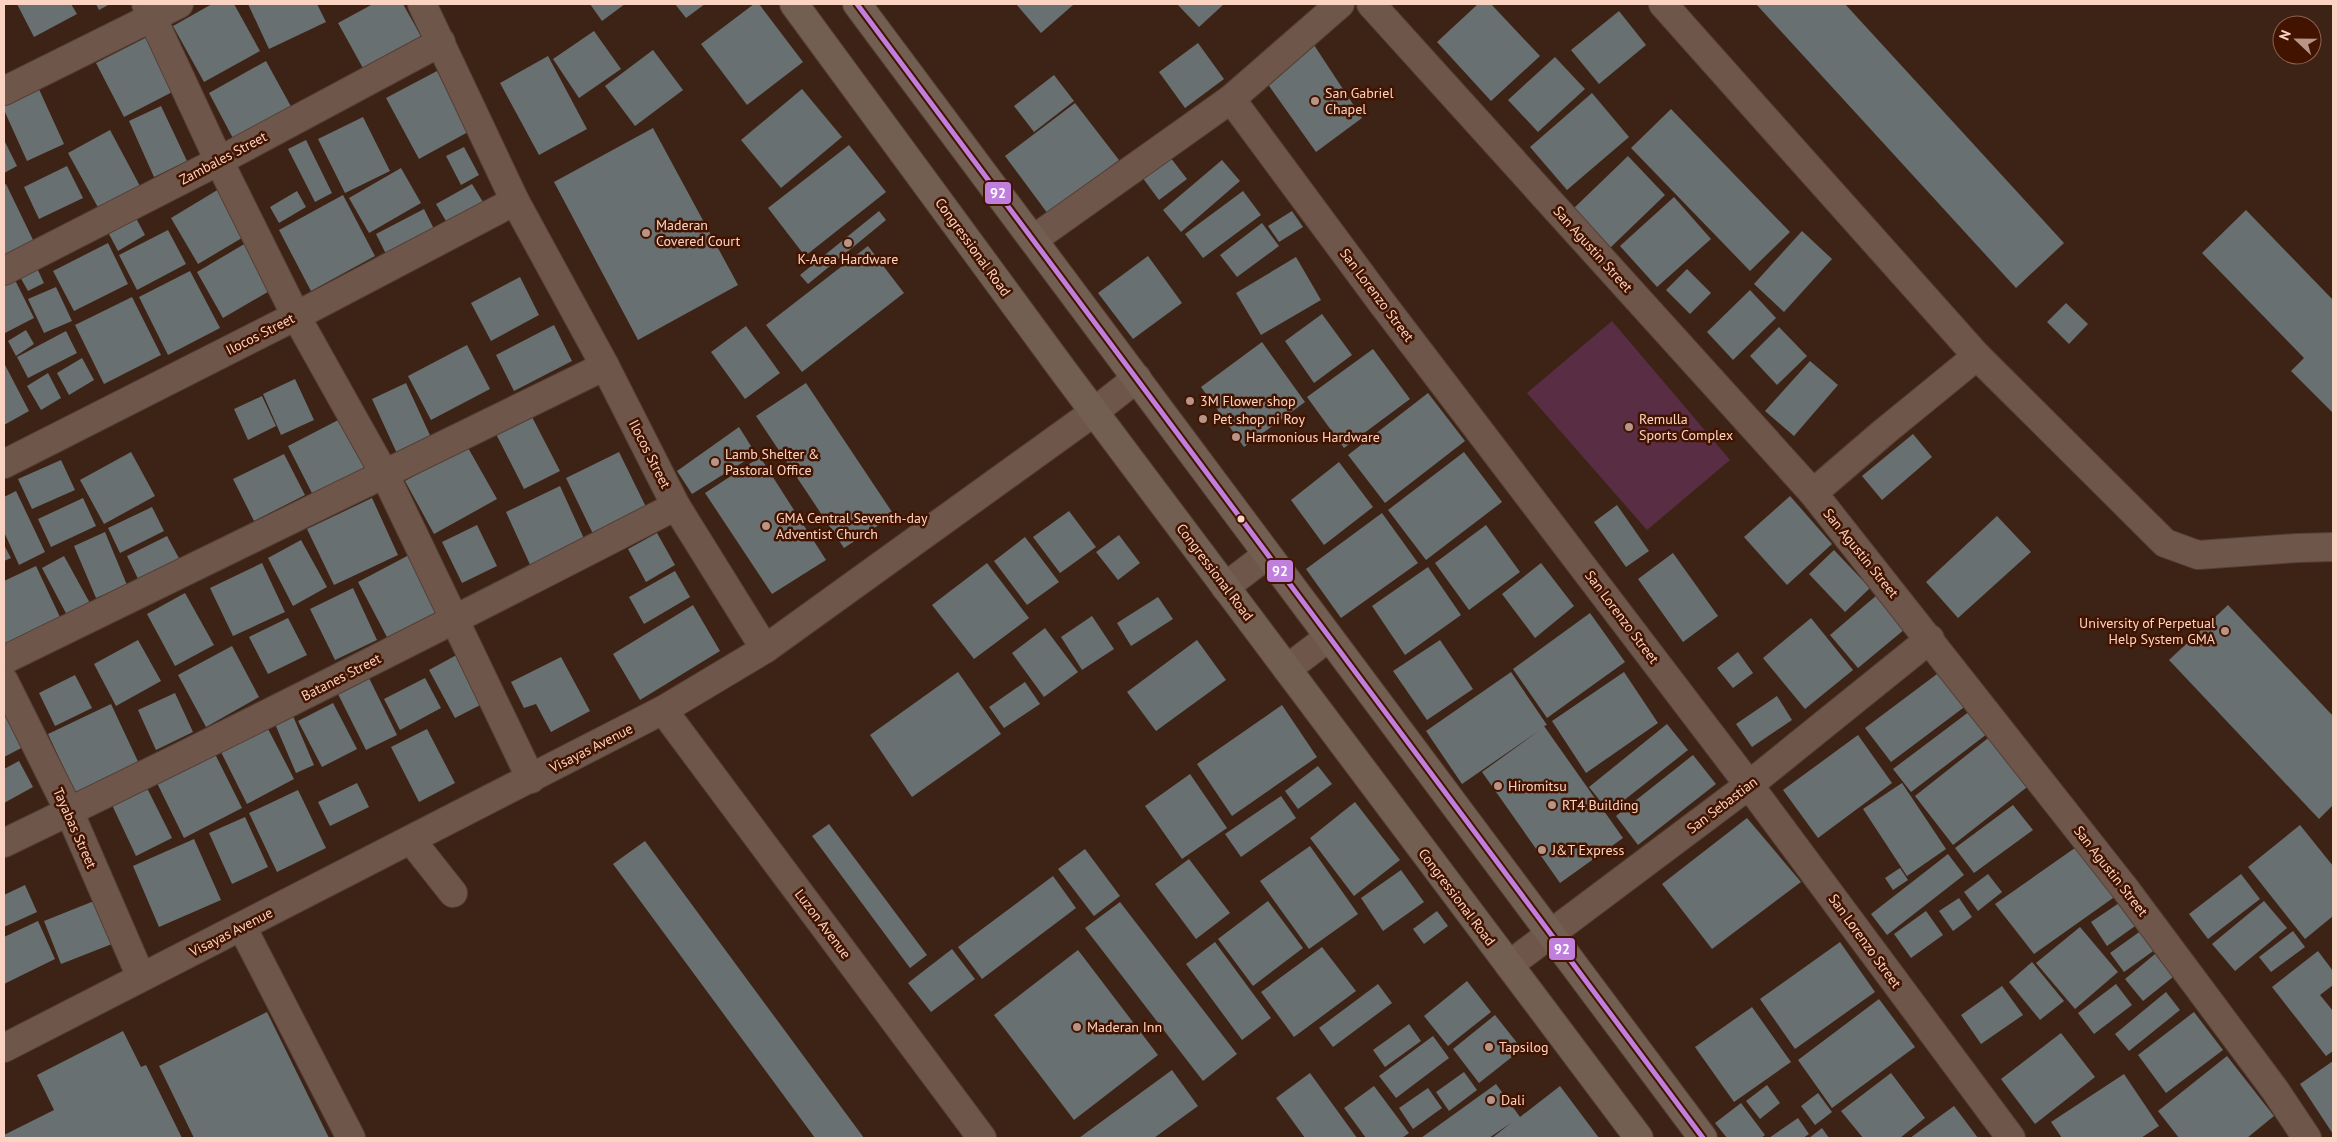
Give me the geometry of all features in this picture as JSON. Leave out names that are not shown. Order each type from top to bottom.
[{"type":"main road","name":"Congressional Road","points":[[794,4],[1094,412],[1639,1138]]},
{"type":"main road","points":[[857,4],[1034,239],[1702,1138]]},
{"type":"street","points":[[4,91],[149,10],[180,4]]},
{"type":"street","name":"Ilocos Street","points":[[422,4],[442,42],[515,200],[605,366],[676,506],[765,649]]},
{"type":"street","points":[[1034,239],[1231,99],[1340,4]]},
{"type":"street","name":"San Agustin Street","points":[[1371,4],[1813,493],[2126,890],[2275,1090],[2307,1138]]},
{"type":"street","points":[[1663,4],[1977,356],[2165,543],[2198,555],[2297,548],[2333,548]]},
{"type":"street","points":[[149,10],[219,161],[296,316],[385,475],[531,779]]},
{"type":"street","name":"Zambales Street","points":[[4,271],[219,161],[442,42]]},
{"type":"street","name":"San Lorenzo Street","points":[[1231,99],[1382,303],[1749,784],[2010,1138]]},
{"type":"street","name":"Ilocos Street","points":[[4,464],[296,316],[515,200]]},
{"type":"street","points":[[1813,493],[1977,356]]},
{"type":"street","points":[[4,660],[605,366]]},
{"type":"street","name":"Visayas Avenue","points":[[4,1048],[663,710],[765,649],[1094,412],[1136,378]]},
{"type":"street","name":"Batanes Street","points":[[4,842],[455,620],[676,506]]},
{"type":"street","points":[[1225,587],[1267,555]]},
{"type":"street","points":[[1287,669],[1329,637]]},
{"type":"street","name":"San Sebastian","points":[[1509,965],[1749,784],[1930,639]]},
{"type":"street","name":"Tayabas Street","points":[[4,681],[69,811],[141,977]]},
{"type":"street","name":"Luzon Avenue","points":[[663,710],[982,1138]]},
{"type":"street","points":[[411,840],[453,893]]},
{"type":"street","points":[[242,927],[351,1138]]},
{"type":"shaded area","name":"Remulla Sports Complex","points":[[1612,321],[1730,460],[1647,530],[1527,393]]},
{"type":"building","points":[[17,4],[71,4],[77,14],[34,37]]},
{"type":"building","points":[[96,4],[110,4],[99,10]]},
{"type":"building","points":[[212,4],[234,4],[260,51],[204,82],[173,26]]},
{"type":"building","points":[[248,4],[317,4],[326,22],[269,49]]},
{"type":"building","points":[[373,4],[403,4],[427,47],[369,79],[338,23]]},
{"type":"building","points":[[590,4],[625,4],[602,21]]},
{"type":"building","points":[[675,4],[705,4],[686,18]]},
{"type":"building","points":[[754,4],[759,4],[803,62],[747,105],[701,44]]},
{"type":"building","points":[[1016,4],[1072,4],[1073,5],[1041,33]]},
{"type":"building","points":[[1177,4],[1224,4],[1199,27]]},
{"type":"building","points":[[1478,4],[1491,4],[1540,56],[1491,101],[1437,42]]},
{"type":"building","points":[[1756,4],[1845,4],[2064,243],[2016,288]]},
{"type":"building","points":[[1619,11],[1646,45],[1599,84],[1571,50]]},
{"type":"building","points":[[594,31],[621,69],[579,98],[553,59]]},
{"type":"building","points":[[151,35],[178,89],[124,117],[96,63]]},
{"type":"building","points":[[1198,43],[1224,79],[1185,108],[1159,72]]},
{"type":"building","name":"San Gabriel Chapel","points":[[1314,45],[1362,118],[1316,152],[1267,83]]},
{"type":"building","points":[[653,50],[683,90],[635,126],[605,86]]},
{"type":"building","points":[[548,56],[587,129],[539,155],[500,83]]},
{"type":"building","points":[[1555,57],[1585,89],[1538,132],[1508,100]]},
{"type":"building","points":[[266,61],[294,112],[236,144],[209,93]]},
{"type":"building","points":[[437,71],[468,132],[419,159],[386,98]]},
{"type":"building","points":[[1054,75],[1074,101],[1034,132],[1014,106]]},
{"type":"building","points":[[37,85],[64,144],[27,161],[4,110],[4,100]]},
{"type":"building","points":[[802,89],[842,137],[781,188],[741,140]]},
{"type":"building","points":[[1592,93],[1629,137],[1567,190],[1530,147]]},
{"type":"building","points":[[1075,103],[1119,160],[1048,214],[1005,156]]},
{"type":"building","points":[[161,106],[187,161],[154,177],[129,121]]},
{"type":"building","points":[[1671,109],[1790,232],[1750,271],[1631,148]]},
{"type":"building","points":[[363,117],[390,171],[345,193],[318,139]]},
{"type":"building","name":"Maderan Covered Court","points":[[653,128],[738,285],[638,340],[554,182]]},
{"type":"building","points":[[110,130],[141,188],[100,211],[68,153]]},
{"type":"building","points":[[4,140],[17,166],[4,173]]},
{"type":"building","points":[[306,140],[332,193],[315,202],[288,149]]},
{"type":"building","points":[[849,145],[886,192],[805,256],[768,208]]},
{"type":"building","points":[[464,147],[479,175],[461,185],[446,156]]},
{"type":"building","points":[[1628,156],[1665,195],[1610,248],[1573,209]]},
{"type":"building","points":[[1170,157],[1187,179],[1159,200],[1142,177]]},
{"type":"building","points":[[1222,160],[1240,181],[1181,232],[1163,210]]},
{"type":"building","points":[[67,166],[83,198],[39,219],[24,187]]},
{"type":"building","points":[[401,168],[421,203],[369,233],[349,198]]},
{"type":"building","points":[[6,184],[35,244],[4,259],[4,185]]},
{"type":"building","points":[[472,184],[486,207],[450,228],[436,204]]},
{"type":"building","points":[[224,186],[252,232],[198,264],[171,218]]},
{"type":"building","points":[[297,191],[306,207],[279,223],[270,207]]},
{"type":"building","points":[[1243,191],[1261,215],[1203,258],[1185,234]]},
{"type":"building","points":[[343,195],[375,256],[311,291],[279,230]]},
{"type":"building","points":[[1674,197],[1711,239],[1657,287],[1620,246]]},
{"type":"building","points":[[424,209],[436,233],[388,258],[376,234]]},
{"type":"building","points":[[2246,210],[2333,300],[2333,413],[2291,371],[2304,358],[2202,253]]},
{"type":"building","points":[[879,211],[886,220],[808,284],[800,275]]},
{"type":"building","points":[[1292,211],[1303,227],[1279,242],[1268,226]]},
{"type":"building","points":[[136,218],[145,235],[118,251],[109,234]]},
{"type":"building","points":[[1262,223],[1279,246],[1237,277],[1220,255]]},
{"type":"building","points":[[168,230],[186,264],[137,290],[119,255]]},
{"type":"building","points":[[1802,231],[1832,259],[1784,312],[1754,284]]},
{"type":"building","points":[[108,243],[128,284],[74,311],[53,271]]},
{"type":"building","points":[[246,243],[273,289],[223,318],[197,272]]},
{"type":"building","points":[[868,246],[904,293],[802,372],[766,325]]},
{"type":"building","points":[[1148,256],[1182,303],[1133,339],[1098,293]]},
{"type":"building","points":[[1296,257],[1321,300],[1261,335],[1236,293]]},
{"type":"building","points":[[36,266],[44,283],[28,291],[19,275]]},
{"type":"building","points":[[1687,269],[1711,293],[1690,314],[1666,290]]},
{"type":"building","points":[[190,271],[220,328],[168,355],[139,297]]},
{"type":"building","points":[[520,277],[539,315],[491,341],[471,303]]},
{"type":"building","points":[[14,278],[34,318],[5,333],[4,283]]},
{"type":"building","points":[[56,287],[72,321],[44,333],[28,299]]},
{"type":"building","points":[[1750,290],[1776,318],[1733,360],[1707,332]]},
{"type":"building","points":[[132,297],[161,355],[104,384],[75,325]]},
{"type":"building","points":[[2066,303],[2088,324],[2069,344],[2047,322]]},
{"type":"building","points":[[1322,314],[1352,355],[1314,383],[1285,341]]},
{"type":"building","points":[[554,325],[572,361],[514,391],[496,355]]},
{"type":"building","points":[[746,326],[780,373],[745,399],[711,352]]},
{"type":"building","points":[[1779,327],[1807,356],[1777,385],[1750,356]]},
{"type":"building","points":[[26,330],[34,344],[16,356],[8,341]]},
{"type":"building","points":[[66,331],[77,353],[28,378],[17,357]]},
{"type":"building","points":[[1262,342],[1305,402],[1244,447],[1201,387]]},
{"type":"building","points":[[467,345],[490,389],[431,420],[408,376]]},
{"type":"building","points":[[1373,349],[1410,399],[1344,448],[1307,397]]},
{"type":"building","points":[[82,358],[94,380],[69,395],[57,373]]},
{"type":"building","points":[[1810,361],[1838,385],[1794,436],[1765,411]]},
{"type":"building","points":[[4,363],[29,411],[4,425]]},
{"type":"building","points":[[48,373],[61,398],[41,410],[27,386]]},
{"type":"building","points":[[295,379],[314,420],[281,435],[263,394]]},
{"type":"building","points":[[406,383],[434,444],[400,460],[372,399]]},
{"type":"building","points":[[806,383],[894,515],[844,548],[756,416]]},
{"type":"building","points":[[1428,393],[1465,441],[1385,503],[1348,455]]},
{"type":"building","points":[[262,396],[276,426],[248,440],[234,409]]},
{"type":"building","points":[[348,415],[376,470],[316,501],[288,446]]},
{"type":"building","points":[[531,415],[560,471],[524,489],[496,434]]},
{"type":"building","name":"Lamb Shelter & Pastoral Office","points":[[739,427],[756,454],[692,494],[677,471]]},
{"type":"building","points":[[1913,434],[1932,457],[1882,500],[1862,476]]},
{"type":"building","points":[[467,446],[497,499],[434,534],[405,481]]},
{"type":"building","points":[[131,452],[155,496],[104,524],[80,480]]},
{"type":"building","points":[[619,452],[649,513],[596,540],[566,478]]},
{"type":"building","points":[[1464,452],[1502,502],[1426,560],[1388,510]]},
{"type":"building","points":[[284,454],[305,495],[254,521],[233,479]]},
{"type":"building","name":"GMA Central Seventh-day Adventist Church","points":[[760,457],[826,560],[772,594],[705,493]]},
{"type":"building","points":[[61,460],[75,490],[32,509],[18,479]]},
{"type":"building","points":[[1339,462],[1373,507],[1324,545],[1291,500]]},
{"type":"building","points":[[560,486],[586,543],[532,569],[506,512]]},
{"type":"building","points":[[16,491],[45,552],[19,565],[4,532],[4,497]]},
{"type":"building","points":[[1790,496],[1832,544],[1787,585],[1744,537]]},
{"type":"building","points":[[83,498],[96,526],[51,547],[38,519]]},
{"type":"building","points":[[372,498],[398,555],[334,585],[307,529]]},
{"type":"building","points":[[1617,505],[1649,551],[1626,567],[1594,522]]},
{"type":"building","points":[[152,507],[164,531],[120,553],[108,528]]},
{"type":"building","points":[[1069,511],[1096,547],[1060,573],[1033,537]]},
{"type":"building","points":[[1382,513],[1418,563],[1341,618],[1306,569]]},
{"type":"building","points":[[1997,516],[2031,552],[1958,618],[1926,582]]},
{"type":"building","points":[[477,525],[497,566],[462,583],[442,542]]},
{"type":"building","points":[[1486,525],[1520,572],[1469,610],[1435,563]]},
{"type":"building","points":[[105,532],[127,585],[96,598],[74,546]]},
{"type":"building","points":[[657,533],[675,565],[646,582],[628,549]]},
{"type":"building","points":[[1119,535],[1140,563],[1118,580],[1096,552]]},
{"type":"building","points":[[167,536],[181,562],[140,583],[127,556]]},
{"type":"building","points":[[1025,537],[1059,582],[1027,605],[994,561]]},
{"type":"building","points":[[301,540],[327,587],[293,606],[268,558]]},
{"type":"building","points":[[4,545],[11,558],[4,561]]},
{"type":"building","points":[[1834,550],[1870,588],[1845,612],[1809,574]]},
{"type":"building","points":[[1673,553],[1718,616],[1683,642],[1638,579]]},
{"type":"building","points":[[409,555],[440,614],[389,641],[358,582]]},
{"type":"building","points":[[64,556],[91,605],[68,617],[42,568]]},
{"type":"building","points":[[262,563],[285,612],[233,636],[210,588]]},
{"type":"building","points":[[987,563],[1029,618],[974,659],[932,605]]},
{"type":"building","points":[[1541,563],[1574,606],[1535,638],[1502,594]]},
{"type":"building","points":[[36,566],[60,617],[4,645],[4,581]]},
{"type":"building","points":[[1428,567],[1461,615],[1405,655],[1372,606]]},
{"type":"building","points":[[675,571],[690,597],[644,624],[629,597]]},
{"type":"building","points":[[353,588],[377,640],[335,660],[310,609]]},
{"type":"building","points":[[185,593],[214,645],[175,666],[147,614]]},
{"type":"building","points":[[1877,595],[1905,629],[1858,668],[1830,635]]},
{"type":"building","points":[[1158,597],[1173,619],[1131,646],[1117,623]]},
{"type":"building","points":[[693,605],[720,651],[640,700],[613,654]]},
{"type":"building","points":[[2228,605],[2333,716],[2333,805],[2319,819],[2169,660]]},
{"type":"building","points":[[1590,613],[1625,662],[1547,718],[1513,669]]},
{"type":"building","points":[[1092,616],[1114,649],[1082,670],[1061,637]]},
{"type":"building","points":[[288,618],[307,655],[268,674],[249,637]]},
{"type":"building","points":[[1811,618],[1853,670],[1805,709],[1763,658]]},
{"type":"building","points":[[1045,628],[1078,672],[1044,697],[1012,653]]},
{"type":"building","points":[[138,640],[161,681],[116,706],[94,664]]},
{"type":"building","points":[[1197,640],[1226,680],[1156,731],[1127,692]]},
{"type":"building","points":[[1440,640],[1473,689],[1427,720],[1393,671]]},
{"type":"building","points":[[232,646],[259,697],[206,727],[178,675]]},
{"type":"building","points":[[462,652],[488,701],[455,718],[429,670]]},
{"type":"building","points":[[1738,652],[1753,673],[1733,688],[1717,668]]},
{"type":"building","points":[[561,657],[590,711],[551,732],[536,704],[524,708],[511,682]]},
{"type":"building","points":[[1941,671],[1967,705],[1891,762],[1865,728]]},
{"type":"building","points":[[958,672],[1001,734],[912,797],[870,735]]},
{"type":"building","name":"RT4 Building","points":[[1511,672],[1547,725],[1544,726],[1623,838],[1560,883],[1482,772],[1540,730],[1462,784],[1426,731]]},
{"type":"building","points":[[1624,672],[1658,723],[1586,773],[1552,721]]},
{"type":"building","points":[[75,675],[92,708],[55,726],[39,693]]},
{"type":"building","points":[[369,678],[397,735],[366,750],[338,694]]},
{"type":"building","points":[[425,678],[441,708],[400,730],[384,699]]},
{"type":"building","points":[[1025,682],[1040,704],[1004,728],[989,707]]},
{"type":"building","points":[[175,693],[193,732],[156,750],[138,710]]},
{"type":"building","points":[[1777,696],[1792,720],[1752,747],[1736,724]]},
{"type":"building","points":[[4,699],[27,745],[4,757]]},
{"type":"building","points":[[333,703],[357,749],[322,767],[298,721]]},
{"type":"building","points":[[111,704],[142,770],[78,799],[48,734]]},
{"type":"building","points":[[1282,705],[1317,757],[1232,816],[1197,764]]},
{"type":"building","points":[[1970,711],[1987,734],[1911,792],[1893,769]]},
{"type":"building","points":[[293,716],[314,765],[296,773],[275,724]]},
{"type":"building","points":[[1667,724],[1688,750],[1609,812],[1589,787]]},
{"type":"building","points":[[266,725],[294,779],[247,804],[220,750]]},
{"type":"building","points":[[427,729],[455,783],[419,802],[391,747]]},
{"type":"building","points":[[1858,735],[1892,783],[1818,838],[1783,790]]},
{"type":"building","points":[[1992,735],[2031,784],[1953,845],[1915,796]]},
{"type":"building","points":[[214,752],[242,808],[184,838],[156,781]]},
{"type":"building","points":[[1693,755],[1716,784],[1638,845],[1616,816]]},
{"type":"building","points":[[19,761],[33,787],[4,803],[4,769]]},
{"type":"building","points":[[1318,766],[1332,784],[1298,809],[1285,791]]},
{"type":"building","points":[[1190,774],[1227,828],[1182,859],[1145,806]]},
{"type":"building","points":[[357,783],[369,807],[330,826],[318,802]]},
{"type":"building","points":[[1902,783],[1946,849],[1907,876],[1863,809]]},
{"type":"building","points":[[147,788],[172,838],[136,856],[112,805]]},
{"type":"building","points":[[298,790],[326,848],[277,872],[249,813]]},
{"type":"building","points":[[1281,796],[1296,818],[1241,857],[1225,834]]},
{"type":"building","points":[[1355,802],[1400,860],[1354,896],[1310,838]]},
{"type":"building","points":[[2013,805],[2033,830],[1974,873],[1955,848]]},
{"type":"building","points":[[245,817],[268,867],[232,884],[209,833]]},
{"type":"building","points":[[1747,818],[1801,882],[1712,949],[1662,884]]},
{"type":"building","points":[[829,824],[927,955],[910,968],[812,836]]},
{"type":"building","points":[[2300,825],[2333,866],[2333,916],[2305,939],[2248,867]]},
{"type":"building","points":[[194,839],[221,900],[159,927],[133,866]]},
{"type":"building","points":[[645,841],[864,1138],[815,1138],[613,864]]},
{"type":"building","points":[[2082,843],[2120,893],[2034,954],[1995,904]]},
{"type":"building","points":[[1310,846],[1358,914],[1309,949],[1260,881]]},
{"type":"building","points":[[1085,849],[1120,896],[1094,916],[1058,869]]},
{"type":"building","points":[[1948,854],[1964,875],[1887,935],[1871,914]]},
{"type":"building","points":[[1189,859],[1230,913],[1196,939],[1155,884]]},
{"type":"building","points":[[1900,868],[1908,880],[1893,890],[1885,878]]},
{"type":"building","points":[[1401,870],[1424,902],[1383,931],[1361,898]]},
{"type":"building","points":[[1988,874],[2002,892],[1978,911],[1964,892]]},
{"type":"building","points":[[2241,874],[2260,899],[2208,939],[2189,914]]},
{"type":"building","points":[[1053,876],[1076,908],[982,979],[958,947]]},
{"type":"building","points":[[25,885],[37,912],[4,927],[4,895]]},
{"type":"building","points":[[1959,898],[1972,917],[1953,931],[1939,911]]},
{"type":"building","points":[[94,901],[112,944],[61,964],[44,921]]},
{"type":"building","points":[[1268,901],[1303,948],[1253,986],[1218,939]]},
{"type":"building","points":[[2122,901],[2138,924],[2107,946],[2091,922]]},
{"type":"building","points":[[2264,901],[2287,928],[2235,971],[2212,944]]},
{"type":"building","points":[[1120,902],[1237,1054],[1203,1081],[1085,928]]},
{"type":"building","points":[[1437,911],[1448,926],[1424,944],[1413,929]]},
{"type":"building","points":[[1926,911],[1943,935],[1911,958],[1894,934]]},
{"type":"building","points":[[38,921],[55,959],[4,984],[4,937]]},
{"type":"building","points":[[2080,927],[2118,972],[2075,1009],[2036,963]]},
{"type":"building","points":[[2142,930],[2156,949],[2124,972],[2110,953]]},
{"type":"building","points":[[2293,931],[2305,947],[2271,972],[2259,957]]},
{"type":"building","points":[[1215,942],[1271,1018],[1242,1040],[1186,964]]},
{"type":"building","points":[[1840,942],[1875,992],[1795,1049],[1760,999]]},
{"type":"building","points":[[1322,947],[1356,991],[1294,1037],[1261,992]]},
{"type":"building","points":[[952,949],[975,979],[931,1012],[908,983]]},
{"type":"building","points":[[1078,950],[1158,1055],[1074,1120],[994,1015]]},
{"type":"building","points":[[2318,951],[2333,971],[2333,985],[2320,995],[2333,1011],[2333,1051],[2326,1056],[2272,987]]},
{"type":"building","points":[[2155,954],[2173,977],[2143,1001],[2125,979]]},
{"type":"building","points":[[2032,962],[2064,1001],[2040,1020],[2009,982]]},
{"type":"building","points":[[1467,981],[1491,1012],[1448,1046],[1424,1016]]},
{"type":"building","points":[[1378,984],[1392,1003],[1333,1047],[1319,1028]]},
{"type":"building","points":[[2116,984],[2132,1005],[2094,1034],[2078,1013]]},
{"type":"building","points":[[2002,986],[2023,1015],[1981,1044],[1961,1015]]},
{"type":"building","points":[[2166,992],[2180,1010],[2129,1051],[2115,1034]]},
{"type":"building","points":[[1879,999],[1915,1047],[1832,1108],[1798,1060]]},
{"type":"building","points":[[1752,1007],[1791,1062],[1734,1102],[1695,1047]]},
{"type":"building","points":[[267,1012],[329,1138],[194,1138],[159,1066]]},
{"type":"building","points":[[2194,1012],[2223,1050],[2166,1093],[2138,1055]]},
{"type":"building","points":[[1495,1015],[1522,1049],[1479,1083],[1453,1049]]},
{"type":"building","points":[[1409,1024],[1421,1041],[1385,1067],[1373,1050]]},
{"type":"building","points":[[123,1031],[141,1067],[146,1065],[182,1138],[4,1138],[4,1135],[54,1110],[37,1075]]},
{"type":"building","points":[[2061,1033],[2095,1077],[2035,1124],[2001,1079]]},
{"type":"building","points":[[1433,1036],[1449,1058],[1396,1098],[1379,1076]]},
{"type":"building","points":[[2227,1056],[2274,1116],[2247,1138],[2179,1138],[2158,1111]]},
{"type":"building","points":[[2333,1061],[2333,1134],[2300,1084]]},
{"type":"building","points":[[1172,1070],[1198,1106],[1154,1138],[1079,1138]]},
{"type":"building","points":[[1464,1072],[1477,1090],[1449,1111],[1436,1092]]},
{"type":"building","points":[[1310,1073],[1357,1138],[1305,1138],[1276,1098]]},
{"type":"building","points":[[1891,1073],[1925,1118],[1900,1138],[1863,1138],[1841,1111]]},
{"type":"building","points":[[2124,1074],[2159,1126],[2141,1138],[2062,1138],[2051,1122]]},
{"type":"building","points":[[1496,1084],[1520,1117],[1560,1086],[1599,1138],[1492,1138],[1511,1123],[1489,1138],[1421,1138]]},
{"type":"building","points":[[1767,1085],[1780,1103],[1760,1119],[1746,1101]]},
{"type":"building","points":[[1374,1086],[1409,1133],[1402,1138],[1366,1138],[1344,1108]]},
{"type":"building","points":[[1428,1088],[1442,1108],[1413,1129],[1399,1108]]},
{"type":"building","points":[[1818,1093],[1832,1112],[1815,1125],[1801,1106]]},
{"type":"building","points":[[1741,1103],[1765,1135],[1761,1138],[1727,1138],[1715,1123]]},
{"type":"building","points":[[1954,1106],[1978,1138],[1910,1138]]},
{"type":"building","points":[[1798,1118],[1809,1134],[1803,1138],[1769,1138]]},
{"type":"building","points":[[1822,1128],[1829,1138],[1809,1138]]},
{"type":"transit line","name":"92","points":[[857,4],[1703,1138]]},
{"type":"place","name":"San Gabriel Chapel","points":[[1315,101]]},
{"type":"place","name":"Maderan Covered Court","points":[[646,233]]},
{"type":"place","name":"K-Area Hardware","points":[[848,243]]},
{"type":"place","name":"3M Flower shop","points":[[1190,401]]},
{"type":"place","name":"Pet shop ni Roy","points":[[1203,419]]},
{"type":"place","name":"Remulla Sports Complex","points":[[1629,427]]},
{"type":"place","name":"Harmonious Hardware","points":[[1236,437]]},
{"type":"place","name":"Lamb Shelter & Pastoral Office","points":[[715,462]]},
{"type":"place","name":"GMA Central Seventh-day Adventist Church","points":[[766,526]]},
{"type":"place","name":"University of Perpetual Help System GMA","points":[[2225,631]]},
{"type":"place","name":"Hiromitsu","points":[[1498,786]]},
{"type":"place","name":"RT4 Building","points":[[1552,805]]},
{"type":"place","name":"J&T Express","points":[[1542,850]]},
{"type":"place","name":"Maderan Inn","points":[[1077,1027]]},
{"type":"place","name":"Tapsilog","points":[[1489,1047]]},
{"type":"place","name":"Dali","points":[[1491,1100]]}]
